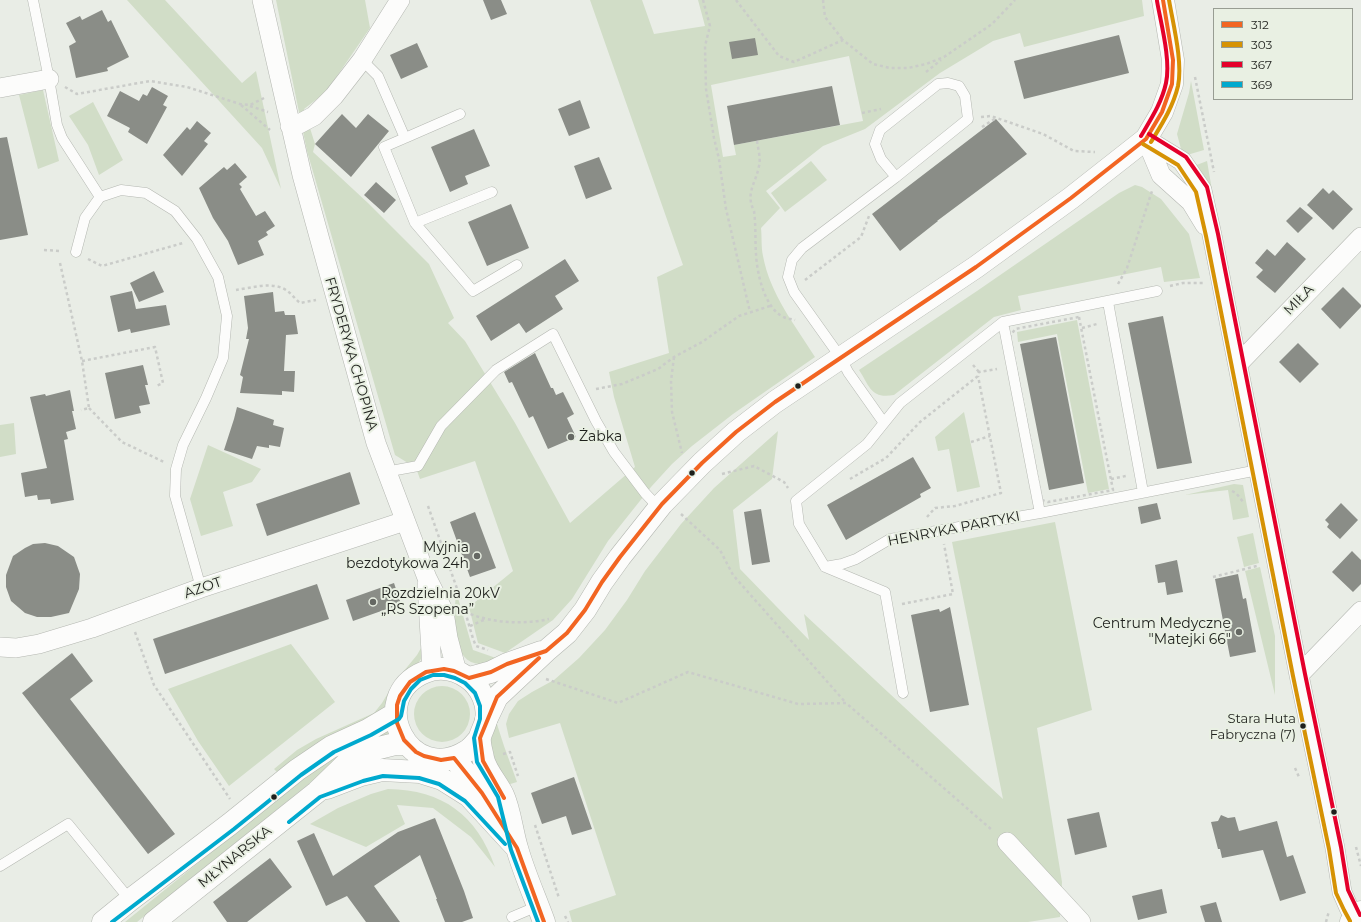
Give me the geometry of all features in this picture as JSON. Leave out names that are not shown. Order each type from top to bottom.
[{"type":"main road","points":[[546,651],[507,664],[491,672],[463,675],[445,669],[432,669],[417,675],[406,686],[398,699],[396,714],[398,730],[406,744],[416,752],[428,758],[441,760],[454,758],[469,750],[483,729],[497,697],[567,633],[585,610],[602,582],[620,557],[669,510],[693,471],[736,432],[775,402],[982,262],[1071,198],[1146,139],[1162,112],[1172,84],[1173,60],[1163,0]]},
{"type":"main road","name":"FRYDERYKA CHOPINA","points":[[463,675],[480,690],[486,705],[483,729],[483,761],[504,795],[517,848],[541,914]]},
{"type":"main road","name":"MŁYNARSKA","points":[[104,922],[297,770],[331,747],[368,730],[396,714]]},
{"type":"main road","name":"MŁYNARSKA","points":[[157,921],[317,792],[347,763],[375,749],[395,744],[406,744]]},
{"type":"main road","name":"FRYDERYKA CHOPINA","points":[[454,758],[482,793],[517,848]]},
{"type":"main road","name":"MŁYNARSKA","points":[[317,792],[361,775],[382,770],[420,772],[442,779],[469,796],[517,848]]},
{"type":"street","name":"FRYDERYKA CHOPINA","points":[[262,0],[283,130],[302,175],[376,443],[427,578],[444,612],[448,638],[463,675]]},
{"type":"street","points":[[283,130],[314,116],[334,96],[362,60],[400,0]]},
{"type":"street","points":[[0,88],[49,78]]},
{"type":"street","points":[[1146,139],[1161,176],[1191,202],[1212,235],[1299,675],[1335,848],[1342,892],[1355,917]]},
{"type":"street","name":"MIŁA","points":[[1238,364],[1361,237]]},
{"type":"street","name":"AZOT","points":[[0,647],[16,648],[39,644],[92,628],[201,588],[406,521]]},
{"type":"street","name":"FRYDERYKA CHOPINA","points":[[427,578],[432,669]]},
{"type":"street","points":[[1299,675],[1361,611]]},
{"type":"street","points":[[1007,842],[1081,922]]},
{"type":"lane","points":[[33,0],[57,125],[62,138],[100,197]]},
{"type":"lane","points":[[362,60],[378,76],[405,138]]},
{"type":"lane","points":[[884,423],[848,372],[841,358],[794,292],[788,277],[792,260],[802,248],[896,176],[968,118],[965,96],[959,86],[948,83],[938,84],[880,130],[876,144],[881,159],[896,176]]},
{"type":"lane","points":[[460,114],[384,147],[415,223],[473,291],[517,265]]},
{"type":"lane","points":[[76,252],[85,218],[100,197],[121,190],[146,193],[175,211],[197,239],[218,277],[227,316],[223,358],[206,398],[182,445],[176,469],[175,496],[201,588]]},
{"type":"lane","points":[[415,223],[492,192]]},
{"type":"lane","points":[[903,693],[885,592],[825,567],[798,524],[796,501],[867,444],[900,403],[1003,322],[1157,291]]},
{"type":"lane","points":[[1108,302],[1143,492]]},
{"type":"lane","name":"HENRYKA PARTYKI","points":[[1003,322],[1040,513]]},
{"type":"lane","points":[[388,473],[418,466],[441,426],[496,370],[553,334],[596,421],[614,452],[644,493],[669,510]]},
{"type":"lane","name":"HENRYKA PARTYKI","points":[[825,567],[842,564],[856,559],[890,539],[1040,513],[1258,470]]},
{"type":"lane","points":[[0,866],[68,824],[130,900]]},
{"type":"lane","points":[[512,917],[541,914]]},
{"type":"path","points":[[703,0],[710,26],[705,46],[706,88],[719,159],[726,209],[750,312]]},
{"type":"path","points":[[736,0],[779,56],[794,62],[843,40]]},
{"type":"path","points":[[823,0],[825,17],[843,40],[873,64],[890,68],[908,68],[926,64],[944,57]]},
{"type":"path","points":[[922,76],[944,57],[992,24],[1015,0]]},
{"type":"path","points":[[49,78],[77,94],[150,81],[187,87],[240,104],[250,105],[274,114]]},
{"type":"path","points":[[250,105],[263,99],[269,94]]},
{"type":"path","points":[[240,104],[283,130]]},
{"type":"path","points":[[862,113],[884,108]]},
{"type":"path","points":[[968,118],[991,116],[1043,134],[1074,151],[1097,152]]},
{"type":"path","points":[[757,141],[759,165],[752,185],[750,198],[754,211],[758,269],[770,306],[777,313],[786,318],[816,322]]},
{"type":"path","points":[[1108,302],[1127,268],[1153,186]]},
{"type":"path","points":[[808,287],[804,281],[861,237],[870,215]]},
{"type":"path","points":[[76,252],[102,266],[197,239]]},
{"type":"path","points":[[60,263],[82,361],[89,408],[122,442],[176,469]]},
{"type":"path","points":[[1157,291],[1162,288],[1183,283],[1207,283]]},
{"type":"path","points":[[221,292],[271,285],[278,286],[286,290],[300,303],[322,299]]},
{"type":"path","points":[[582,392],[622,384],[658,369],[674,357],[702,342],[739,316],[770,306]]},
{"type":"path","points":[[1079,317],[1111,479],[1113,490],[1048,502],[1042,500],[1010,337],[1015,329],[1079,317]]},
{"type":"path","points":[[82,361],[155,347],[163,383],[156,386]]},
{"type":"path","points":[[674,357],[671,381],[672,412],[684,462],[693,471]]},
{"type":"path","points":[[846,481],[886,458],[920,422],[978,376],[979,372],[1011,366]]},
{"type":"path","points":[[923,521],[935,508],[955,506],[1001,493],[978,376]]},
{"type":"path","points":[[81,410],[89,408]]},
{"type":"path","points":[[971,442],[990,436]]},
{"type":"path","points":[[718,475],[754,466],[784,482],[796,501]]},
{"type":"path","points":[[1111,479],[1128,476]]},
{"type":"path","points":[[1213,479],[1236,493],[1244,503]]},
{"type":"path","points":[[428,506],[450,565],[470,626],[471,637],[476,646],[489,650]]},
{"type":"path","points":[[669,510],[720,550],[733,575],[846,703],[1007,842]]},
{"type":"path","points":[[898,605],[953,594],[944,546]]},
{"type":"path","points":[[1213,577],[1264,565]]},
{"type":"path","points":[[465,612],[478,617],[501,622],[537,622],[555,618]]},
{"type":"path","points":[[129,615],[154,685],[231,799]]},
{"type":"path","points":[[470,626],[486,619]]},
{"type":"path","points":[[542,678],[618,703],[688,672],[798,704],[846,703]]},
{"type":"path","points":[[510,752],[520,782]]},
{"type":"path","points":[[532,819],[560,900]]},
{"type":"path","points":[[1356,844],[1361,866]]},
{"type":"path","points":[[565,915],[568,922]]},
{"type":"green space","points":[[127,0],[165,0],[242,83],[256,71],[281,189],[262,148]]},
{"type":"green space","points":[[276,0],[365,0],[370,28],[326,92],[304,109],[315,144],[313,152],[368,203],[429,264],[454,318],[448,323],[465,341],[515,423],[570,523],[635,467],[614,397],[609,372],[669,353],[657,277],[683,265],[590,0],[642,0],[654,34],[705,26],[698,0],[1142,0],[1144,16],[1024,47],[1020,33],[993,41],[940,73],[865,129],[823,146],[766,191],[780,208],[761,228],[762,253],[766,270],[784,309],[815,357],[733,414],[692,446],[672,464],[651,487],[608,541],[572,599],[553,620],[505,653],[478,643],[469,607],[513,571],[475,461],[420,479],[416,468],[395,455],[307,151]],"holes":[[[849,56],[863,121],[734,145],[736,155],[723,157],[711,85]]]},
{"type":"green space","points":[[1191,81],[1204,150],[1187,155],[1181,149],[1177,134]]},
{"type":"green space","points":[[43,90],[59,161],[38,169],[19,95]]},
{"type":"green space","points":[[93,102],[123,160],[99,175],[88,145],[69,116]]},
{"type":"green space","points":[[811,161],[827,180],[785,212],[771,193]]},
{"type":"green space","points":[[1207,161],[1213,196],[1204,178],[1194,166]]},
{"type":"green space","points":[[1135,185],[1142,187],[1161,199],[1189,234],[1200,278],[1164,282],[1161,267],[1018,296],[1021,310],[994,317],[894,395],[880,395],[872,390],[859,370],[1119,193]]},
{"type":"green space","points":[[1077,320],[1109,489],[1088,493],[1057,334],[1018,342],[1017,332]]},
{"type":"green space","points":[[964,412],[980,487],[957,492],[949,449],[938,451],[935,437]]},
{"type":"green space","points":[[14,423],[16,454],[0,457],[0,425]]},
{"type":"green space","points":[[778,431],[772,479],[733,510],[740,569],[809,640],[804,614],[1003,799],[952,542],[1055,522],[1092,710],[1037,728],[1062,882],[1060,917],[1028,922],[572,922],[569,911],[616,895],[560,723],[509,738],[506,724],[509,714],[518,701],[554,680],[579,658],[605,630],[627,600],[645,571],[681,524],[714,488]]},
{"type":"green space","points":[[208,445],[261,469],[252,482],[223,492],[233,526],[201,536],[190,499]]},
{"type":"green space","points":[[1234,484],[1243,485],[1249,517],[1233,520],[1228,490],[1185,495]]},
{"type":"green space","points":[[1253,533],[1259,563],[1244,567],[1237,537]]},
{"type":"green space","points":[[1260,567],[1275,636],[1275,695],[1245,571]]},
{"type":"green space","points":[[456,591],[473,650],[496,658],[487,665],[471,662],[459,649],[455,630]]},
{"type":"green space","points":[[291,644],[335,702],[229,786],[198,741],[168,689]]},
{"type":"green space","points":[[421,648],[421,659],[385,707],[351,729],[315,745],[277,772],[274,769],[297,750],[316,739],[374,713],[394,683]]},
{"type":"green space","points":[[442,686],[453,688],[462,694],[468,703],[470,714],[468,725],[462,734],[453,740],[442,742],[431,740],[422,734],[416,725],[414,714],[416,703],[422,694],[431,688]]},
{"type":"green space","points":[[495,718],[517,782],[507,785],[492,766],[489,731]]},
{"type":"green space","points":[[390,728],[393,735],[340,759],[137,922],[125,922],[303,778],[339,752]]},
{"type":"green space","points":[[388,789],[425,794],[441,800],[455,809],[468,820],[478,833],[495,867],[471,837],[433,808],[397,805],[405,824],[366,847],[310,824],[338,808],[371,794]]},
{"type":"building","points":[[483,0],[501,0],[507,14],[491,20]]},
{"type":"building","points":[[102,10],[108,22],[111,20],[129,57],[107,68],[108,71],[76,78],[69,46],[76,42],[66,23],[80,16],[82,20]]},
{"type":"building","points":[[1119,35],[1129,73],[1024,99],[1014,61]]},
{"type":"building","points":[[755,38],[758,55],[732,59],[729,42]]},
{"type":"building","points":[[417,43],[428,67],[401,79],[390,55]]},
{"type":"building","points":[[832,86],[840,125],[734,145],[727,106]]},
{"type":"building","points":[[152,87],[168,96],[163,105],[167,107],[147,144],[128,132],[130,128],[107,116],[120,91],[139,101],[143,94],[147,96]]},
{"type":"building","points":[[580,100],[590,128],[569,136],[558,109]]},
{"type":"building","points":[[342,114],[356,128],[368,114],[389,131],[351,177],[315,144]]},
{"type":"building","points":[[996,119],[1027,154],[937,221],[900,251],[872,214]]},
{"type":"building","points":[[197,121],[211,133],[204,141],[208,144],[182,176],[163,155],[187,127],[190,130]]},
{"type":"building","points":[[474,129],[490,166],[465,176],[468,184],[450,192],[431,147]]},
{"type":"building","points":[[7,137],[28,235],[0,240],[0,138]]},
{"type":"building","points":[[599,157],[612,189],[586,199],[574,166]]},
{"type":"building","points":[[235,163],[247,177],[239,184],[242,187],[240,189],[256,216],[265,211],[275,226],[266,232],[268,235],[258,241],[264,255],[238,265],[228,241],[213,218],[199,188],[224,167],[227,170]]},
{"type":"building","points":[[376,182],[396,200],[384,213],[364,195]]},
{"type":"building","points":[[1323,188],[1329,194],[1333,190],[1353,209],[1333,230],[1307,205]]},
{"type":"building","points":[[511,204],[529,248],[487,266],[468,222]]},
{"type":"building","points":[[1300,207],[1313,218],[1298,233],[1286,221]]},
{"type":"building","points":[[1287,242],[1306,259],[1275,293],[1256,277],[1263,270],[1255,263],[1267,249],[1275,256]]},
{"type":"building","points":[[565,259],[579,281],[555,296],[563,309],[526,333],[519,323],[491,341],[476,316]]},
{"type":"building","points":[[154,271],[164,292],[139,302],[130,283]]},
{"type":"building","points":[[1343,287],[1361,305],[1361,307],[1340,329],[1321,309]]},
{"type":"building","points":[[132,291],[136,309],[166,305],[170,325],[131,333],[130,329],[118,332],[110,296]]},
{"type":"building","points":[[273,292],[275,312],[284,311],[285,315],[295,315],[298,334],[286,335],[284,371],[295,371],[294,392],[282,391],[282,395],[240,393],[243,377],[240,375],[249,339],[246,339],[248,328],[244,296]]},
{"type":"building","points":[[1163,316],[1192,463],[1157,469],[1128,323]]},
{"type":"building","points":[[1056,337],[1084,483],[1049,490],[1020,344]]},
{"type":"building","points":[[1298,343],[1319,364],[1300,383],[1279,362]]},
{"type":"building","points":[[535,353],[551,388],[553,388],[556,395],[563,392],[574,414],[567,418],[576,437],[548,449],[533,416],[529,418],[512,382],[509,383],[504,372]]},
{"type":"building","points":[[143,365],[148,385],[145,385],[150,404],[139,406],[141,413],[115,419],[105,373]]},
{"type":"building","points":[[70,390],[74,411],[72,411],[76,429],[66,432],[68,439],[64,440],[74,500],[51,504],[50,499],[38,500],[37,495],[25,497],[21,473],[47,468],[30,397],[45,394],[46,396]]},
{"type":"building","points":[[237,407],[274,420],[273,425],[284,428],[280,447],[269,445],[269,448],[257,446],[252,459],[224,450]]},
{"type":"building","points":[[913,457],[931,488],[920,494],[921,497],[846,540],[827,505]]},
{"type":"building","points":[[350,472],[360,504],[267,536],[256,504]]},
{"type":"building","points":[[1157,503],[1161,519],[1141,524],[1138,507]]},
{"type":"building","points":[[1341,503],[1358,520],[1340,539],[1327,527],[1329,524],[1325,520]]},
{"type":"building","points":[[761,509],[770,562],[752,565],[744,512]]},
{"type":"building","points":[[475,512],[496,568],[470,577],[450,522]]},
{"type":"building","points":[[45,543],[58,546],[74,557],[80,574],[79,589],[69,613],[51,617],[37,617],[25,613],[11,601],[6,587],[6,575],[13,556],[33,544]]},
{"type":"building","points":[[1352,551],[1361,560],[1361,584],[1353,592],[1332,572]]},
{"type":"building","points":[[1177,560],[1183,592],[1167,595],[1165,582],[1158,583],[1155,565]]},
{"type":"building","name":"Centrum Medyczne \"Matejki 66\"","points":[[1238,574],[1243,599],[1246,598],[1256,652],[1230,657],[1215,579]]},
{"type":"building","name":"Rozdzielnia 20kV „RS Szopena”","points":[[394,583],[401,604],[353,621],[346,600]]},
{"type":"building","points":[[317,584],[329,619],[165,674],[153,639]]},
{"type":"building","points":[[950,607],[969,705],[930,712],[911,615],[939,609],[940,612]]},
{"type":"building","points":[[72,653],[93,681],[70,699],[175,834],[148,854],[22,693]]},
{"type":"building","points":[[574,777],[592,829],[572,835],[566,816],[542,824],[531,793]]},
{"type":"building","points":[[1099,812],[1107,847],[1075,855],[1067,819]]},
{"type":"building","points":[[1221,815],[1228,818],[1235,817],[1239,831],[1277,821],[1287,857],[1293,855],[1306,893],[1280,901],[1263,850],[1222,858],[1211,822],[1218,821]]},
{"type":"building","points":[[435,818],[473,918],[462,922],[445,922],[420,855],[374,886],[400,922],[366,922],[347,896],[326,906],[297,841],[314,833],[333,876],[398,832]]},
{"type":"building","points":[[270,858],[292,887],[247,922],[227,922],[213,902]]},
{"type":"building","points":[[1162,889],[1167,913],[1138,920],[1132,896]]},
{"type":"building","points":[[1216,902],[1222,922],[1205,922],[1200,906]]},
{"type":"transit line","name":"312","points":[[544,922],[517,848],[482,793],[454,758],[441,760],[424,756],[416,752],[404,740],[397,723],[397,705],[400,696],[410,682],[426,672],[444,669],[454,671],[469,678],[491,672],[507,664],[546,651],[567,633],[585,610],[602,582],[620,557],[662,504],[702,463],[736,432],[775,402],[976,267],[1071,198],[1146,139],[1162,112],[1172,84],[1173,60],[1163,0]]},
{"type":"transit line","name":"303","points":[[1151,142],[1170,108],[1178,86],[1178,55],[1169,0]]},
{"type":"transit line","name":"367","points":[[1141,136],[1156,110],[1166,83],[1167,64],[1165,42],[1157,1]]},
{"type":"transit line","name":"367","points":[[1149,134],[1186,157],[1207,187],[1218,234],[1305,674],[1341,847],[1348,890],[1360,915]]},
{"type":"transit line","name":"303","points":[[1143,144],[1178,165],[1196,192],[1329,849],[1336,893],[1350,921]]},
{"type":"transit line","name":"312","points":[[504,798],[483,761],[480,738],[497,697],[539,658]]},
{"type":"transit line","name":"369","points":[[112,922],[234,829],[301,775],[334,752],[371,735],[399,719],[404,701],[411,689],[420,680],[433,675],[444,675],[455,678],[465,683],[475,693],[480,706],[480,719],[474,738],[477,762],[498,797],[511,850],[538,922]]},
{"type":"transit line","name":"369","points":[[289,822],[320,797],[363,781],[383,776],[419,778],[439,784],[465,801],[505,844]]},
{"type":"place","name":"Żabka","points":[[571,437]]},
{"type":"place","name":"Myjnia bezdotykowa 24h","points":[[477,556]]},
{"type":"place","name":"Rozdzielnia 20kV „RS Szopena”","points":[[373,602]]},
{"type":"place","name":"Centrum Medyczne \"Matejki 66\"","points":[[1239,632]]},
{"type":"place","name":"Stara Huta Fabryczna (7)","points":[[1303,726]]}]
